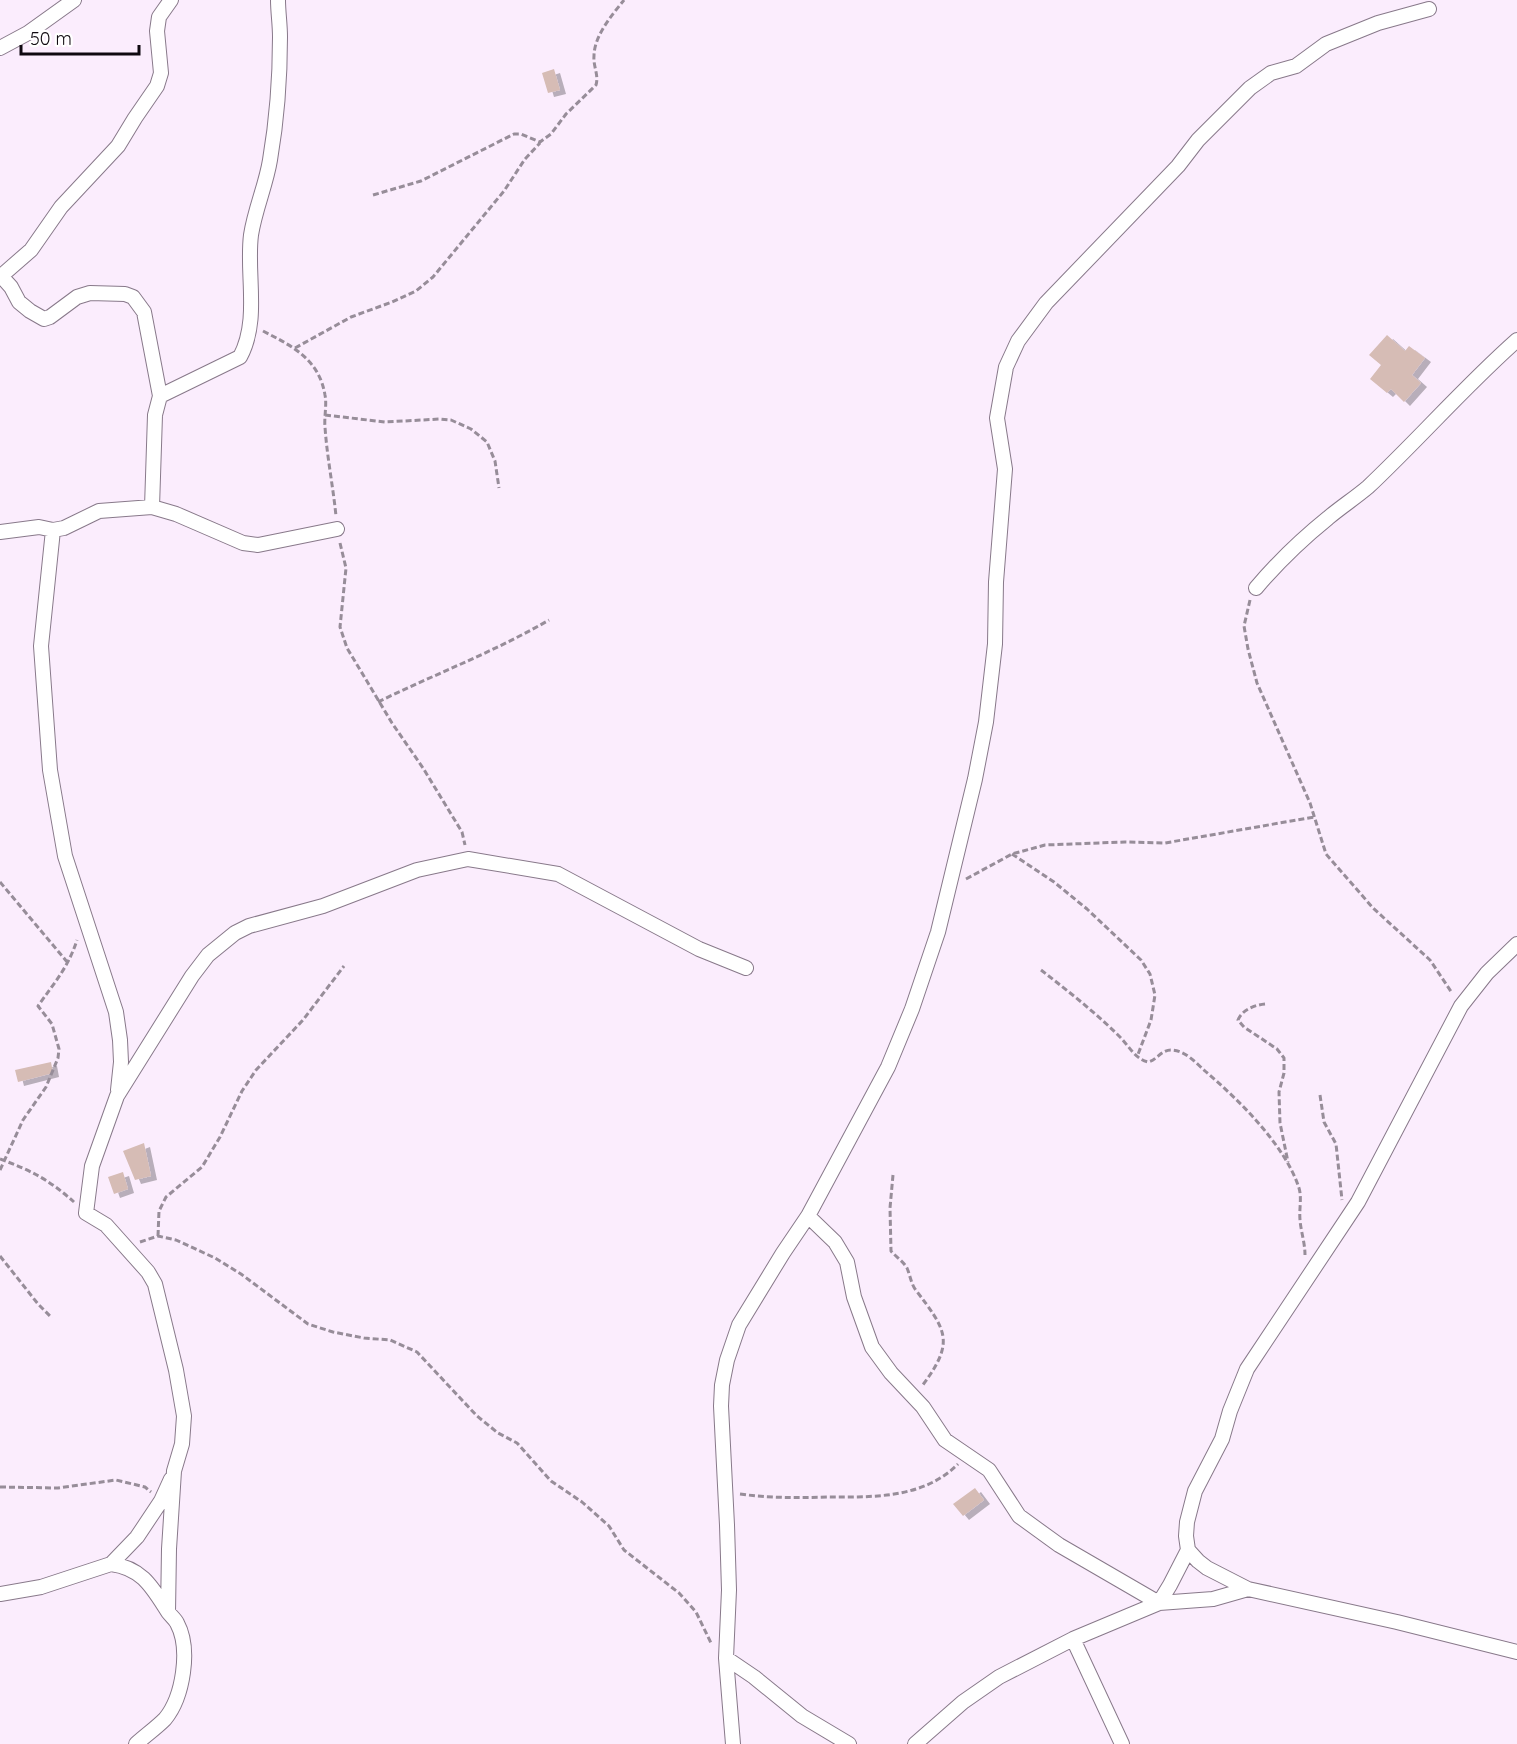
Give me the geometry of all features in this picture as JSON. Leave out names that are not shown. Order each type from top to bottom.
[{"type":"street","points":[[0,48],[28,33],[74,0]]},
{"type":"street","points":[[152,507],[154,416],[160,396],[144,312],[136,298],[125,294],[90,293],[77,297],[44,319],[19,302],[11,287],[0,277],[31,250],[60,207],[118,146],[157,86],[161,73],[157,31],[159,17],[171,0]]},
{"type":"street","points":[[160,396],[240,357],[249,325],[251,237],[270,164],[277,112],[280,34],[278,0]]},
{"type":"street","points":[[733,1744],[726,1658],[729,1590],[722,1385],[727,1360],[739,1325],[783,1252],[808,1216],[888,1067],[912,1009],[938,932],[975,779],[987,711],[995,644],[996,582],[1005,469],[997,418],[1006,367],[1018,341],[1046,303],[1178,166],[1198,140],[1250,88],[1271,73],[1296,66],[1326,44],[1378,23],[1429,9]]},
{"type":"street","points":[[1256,588],[1301,541],[1364,490],[1394,462],[1457,396],[1517,340]]},
{"type":"street","points":[[0,532],[39,527],[52,530],[64,528],[99,510],[152,507],[176,514],[243,543],[258,544],[337,529]]},
{"type":"street","points":[[52,530],[41,646],[50,770],[65,856],[116,1012],[121,1062],[117,1096]]},
{"type":"street","points":[[111,1564],[137,1537],[161,1501],[174,1471],[182,1444],[184,1416],[176,1370],[155,1284],[139,1260],[124,1247],[106,1225],[86,1213],[92,1166],[117,1096],[192,976],[208,955],[235,933],[249,926],[323,906],[417,870],[468,859],[558,874],[699,949],[746,968]]},
{"type":"street","points":[[1159,1603],[1188,1550],[1187,1522],[1190,1505],[1222,1439],[1247,1369],[1372,1179],[1411,1099],[1461,1006],[1487,973],[1517,944]]},
{"type":"street","points":[[808,1216],[835,1242],[847,1262],[854,1297],[873,1347],[891,1372],[930,1416],[945,1440],[989,1470],[1019,1516],[1037,1530],[1159,1603]]},
{"type":"street","points":[[168,1612],[174,1471]]},
{"type":"street","points":[[1188,1550],[1207,1568],[1248,1589],[1397,1622],[1517,1652]]},
{"type":"street","points":[[0,1594],[41,1587],[111,1564],[126,1566],[150,1585],[177,1623],[182,1637],[184,1663],[181,1684],[167,1717],[136,1744]]},
{"type":"street","points":[[915,1744],[963,1702],[999,1677],[1073,1639],[1159,1603],[1213,1599],[1248,1589]]},
{"type":"street","points":[[1073,1639],[1122,1744]]},
{"type":"street","points":[[726,1658],[754,1677],[802,1716],[849,1744]]},
{"type":"path","points":[[295,348],[351,317],[408,295],[433,277],[504,191],[525,159],[540,142],[546,139],[566,114],[597,85],[595,47],[605,26],[624,0]]},
{"type":"path","points":[[373,195],[421,181],[514,134],[521,134],[540,142]]},
{"type":"path","points":[[249,325],[295,348],[307,357],[317,371],[326,395],[325,415],[337,529],[346,568],[340,627],[343,640],[378,702],[462,832],[468,859]]},
{"type":"path","points":[[325,415],[386,422],[441,418],[451,420],[471,429],[487,442],[495,460],[499,488]]},
{"type":"path","points":[[1256,588],[1248,603],[1244,626],[1250,657],[1264,700],[1314,817],[1326,854],[1373,908],[1430,960],[1461,1006]]},
{"type":"path","points":[[378,702],[512,642],[549,620]]},
{"type":"path","points":[[947,891],[978,871],[1012,854],[1045,845],[1165,843],[1314,817]]},
{"type":"path","points":[[1012,854],[1054,882],[1087,909],[1116,939],[1141,960],[1150,974],[1155,994],[1151,1020],[1137,1057]]},
{"type":"path","points":[[0,882],[68,963]]},
{"type":"path","points":[[0,1170],[6,1161],[17,1130],[46,1087],[57,1058],[59,1049],[52,1024],[38,1006],[68,963],[85,915]]},
{"type":"path","points":[[158,1236],[159,1211],[166,1197],[202,1167],[220,1137],[242,1091],[256,1070],[303,1020],[344,966]]},
{"type":"path","points":[[1041,970],[1121,1038],[1137,1057],[1148,1062],[1153,1061],[1160,1053],[1173,1050],[1188,1056],[1251,1114],[1288,1164]]},
{"type":"path","points":[[1265,1004],[1250,1008],[1241,1014],[1238,1020],[1244,1027],[1276,1049],[1284,1058],[1284,1073],[1279,1092],[1280,1123],[1288,1164],[1299,1190],[1300,1221],[1305,1241],[1305,1281]]},
{"type":"path","points":[[1320,1095],[1324,1122],[1336,1144],[1342,1198],[1342,1226]]},
{"type":"path","points":[[0,1159],[27,1169],[45,1179],[86,1213]]},
{"type":"path","points":[[893,1175],[890,1208],[891,1251],[905,1264],[914,1288],[939,1322],[944,1338],[942,1352],[935,1368],[913,1396]]},
{"type":"path","points":[[124,1247],[158,1236],[176,1240],[215,1258],[241,1274],[309,1323],[333,1332],[390,1340],[417,1352],[477,1416],[498,1433],[517,1443],[551,1481],[582,1502],[609,1526],[624,1550],[679,1593],[696,1612],[709,1640],[726,1658]]},
{"type":"path","points":[[0,1256],[52,1318]]},
{"type":"path","points":[[726,1492],[796,1499],[883,1497],[909,1492],[935,1482],[954,1469],[968,1455]]},
{"type":"path","points":[[0,1487],[58,1488],[116,1480],[145,1487],[161,1501]]},
{"type":"building","points":[[554,69],[560,90],[548,93],[542,73]]},
{"type":"building","points":[[1387,335],[1405,351],[1409,346],[1425,358],[1412,375],[1421,383],[1404,402],[1391,389],[1387,393],[1370,379],[1381,365],[1369,355]]},
{"type":"building","points":[[51,1062],[53,1073],[18,1082],[15,1070]]},
{"type":"building","points":[[144,1143],[151,1176],[135,1180],[123,1151]]},
{"type":"building","points":[[123,1172],[128,1189],[114,1194],[108,1177]]},
{"type":"building","points":[[975,1488],[984,1500],[963,1516],[953,1504]]}]
